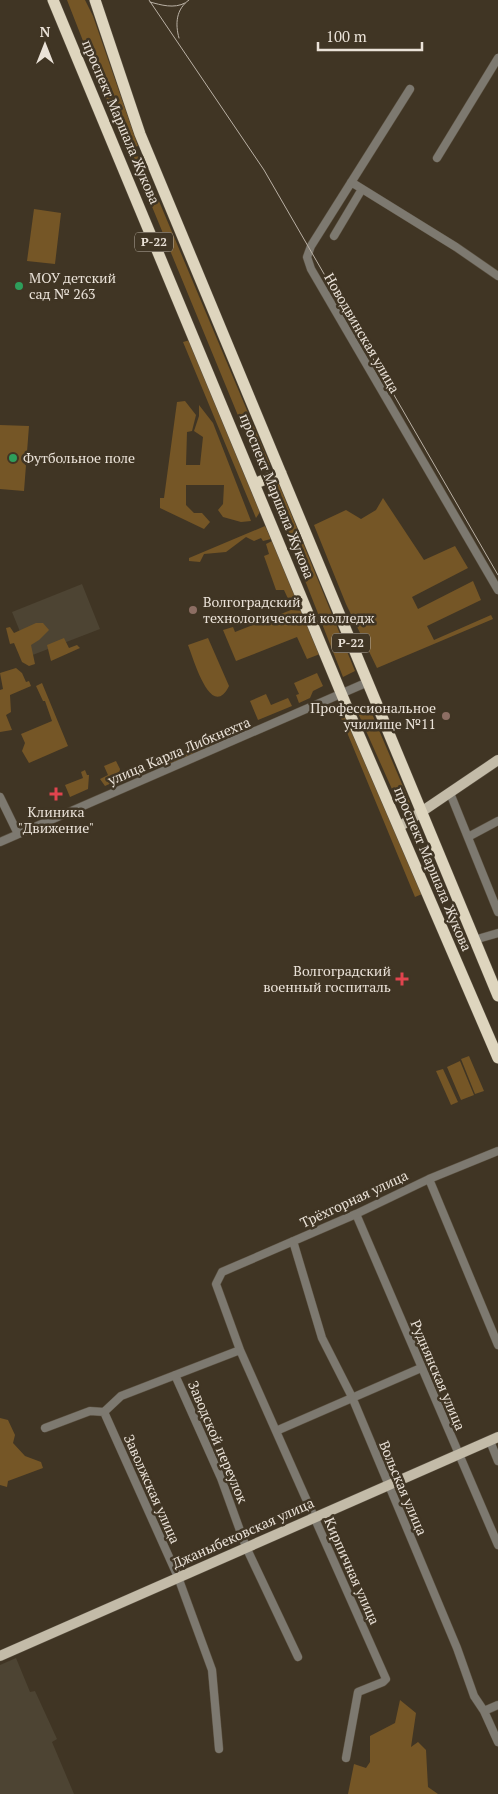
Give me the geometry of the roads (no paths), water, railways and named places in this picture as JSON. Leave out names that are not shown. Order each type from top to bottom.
[{"type":"highway","name":"проспект Маршала Жукова","points":[[53,0],[342,692],[498,1058]]},
{"type":"highway","name":"проспект Маршала Жукова","points":[[94,0],[140,134],[368,682],[420,813],[498,996]]},
{"type":"highway","points":[[256,483],[281,473]]},
{"type":"main road","points":[[399,827],[498,760]]},
{"type":"main road","name":"Джаныбековская улица","points":[[0,1656],[494,1439]]},
{"type":"street","points":[[437,158],[498,58]]},
{"type":"street","name":"Новодвинская улица","points":[[410,89],[311,246],[307,257],[311,269],[498,590]]},
{"type":"street","points":[[351,182],[498,276]]},
{"type":"street","points":[[334,236],[362,189]]},
{"type":"street","name":"улица Карла Либкнехта","points":[[0,842],[368,682]]},
{"type":"street","points":[[450,793],[498,912]]},
{"type":"street","points":[[0,797],[18,834]]},
{"type":"street","points":[[468,837],[498,821]]},
{"type":"street","points":[[474,940],[498,933]]},
{"type":"street","name":"Трёхгорная улица","points":[[222,1272],[356,1214],[429,1179],[498,1151]]},
{"type":"street","points":[[429,1179],[498,1346]]},
{"type":"street","name":"Руднянская улица","points":[[356,1214],[498,1545]]},
{"type":"street","name":"Вольская улица","points":[[294,1241],[322,1338],[352,1397],[457,1648],[474,1696],[484,1711],[498,1742]]},
{"type":"street","name":"Кирпичная улица","points":[[222,1272],[216,1284],[240,1350],[386,1679],[358,1692],[346,1758]]},
{"type":"street","points":[[45,1428],[90,1411],[104,1412],[121,1396],[240,1350]]},
{"type":"street","points":[[276,1431],[421,1368]]},
{"type":"street","name":"Заводской переулок","points":[[174,1375],[222,1478],[246,1547],[298,1657]]},
{"type":"street","name":"Заволжская улица","points":[[104,1412],[178,1577],[212,1670],[219,1749]]},
{"type":"street","points":[[494,1439],[498,1461]]},
{"type":"street","points":[[484,1711],[498,1705]]},
{"type":"tram line","points":[[149,0],[264,170],[498,575]]},
{"type":"tram line","points":[[179,38],[177,27],[179,12],[189,0]]},
{"type":"tram line","points":[[150,2],[172,6],[185,3]]},
{"type":"place","name":"МОУ детский сад № 263","points":[[19,286]]},
{"type":"place","name":"Футбольное поле","points":[[13,458]]},
{"type":"place","name":"Волгоградский технологический колледж","points":[[193,610]]},
{"type":"place","name":"Профессиональное училище №11","points":[[446,716]]},
{"type":"place","name":"Клиника \"Движение\"","points":[[56,794]]},
{"type":"place","name":"Волгоградский военный госпиталь","points":[[402,979]]}]
